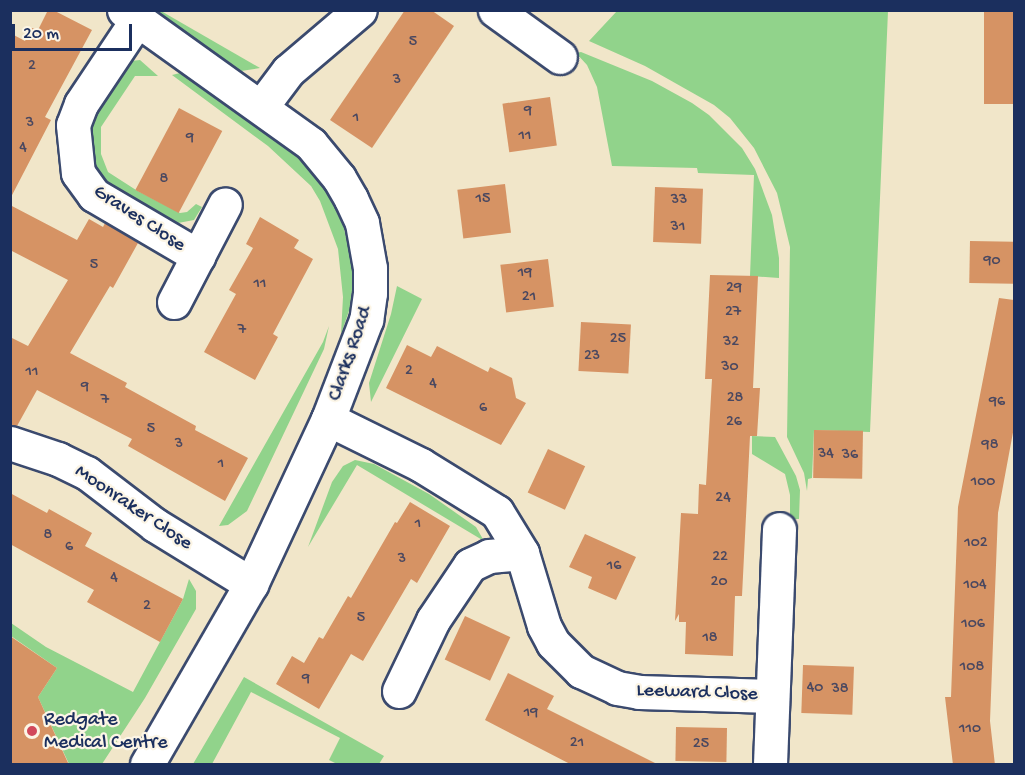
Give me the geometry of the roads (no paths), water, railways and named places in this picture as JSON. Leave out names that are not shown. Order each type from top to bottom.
[{"type":"street","points":[[261,107],[288,71],[360,10]]},
{"type":"street","points":[[495,10],[560,57]]},
{"type":"street","name":"Clarks Road","points":[[130,15],[311,144],[334,171],[351,199],[368,248],[370,293],[366,320],[328,420],[251,584],[147,765]]},
{"type":"street","name":"Graves Close","points":[[130,15],[81,104],[73,125],[78,173],[94,195],[198,256]]},
{"type":"street","name":"Graves Close","points":[[174,302],[225,204]]},
{"type":"street","name":"Leeward Close","points":[[328,420],[420,465],[497,512],[522,553],[538,610],[553,643],[581,670],[597,680],[617,688],[639,692],[772,696]]},
{"type":"street","name":"Moonraker Close","points":[[10,443],[58,459],[87,473],[155,525],[251,584]]},
{"type":"street","name":"Leeward Close","points":[[770,765],[779,529]]},
{"type":"street","points":[[399,691],[433,620],[470,565],[489,556],[522,553]]},
{"type":"place","name":"Redgate Medical Centre","points":[[32,731]]}]
